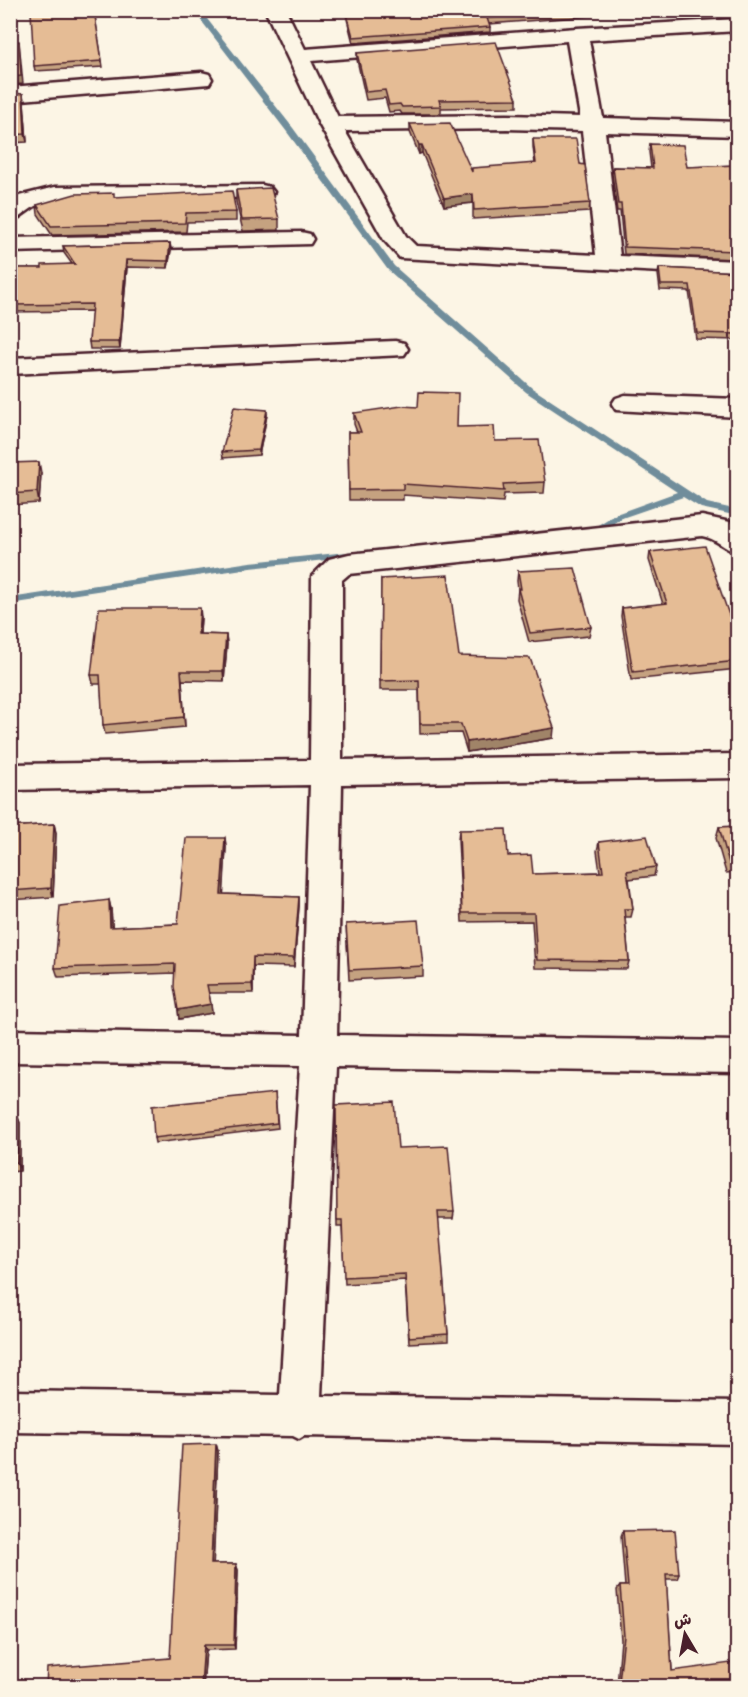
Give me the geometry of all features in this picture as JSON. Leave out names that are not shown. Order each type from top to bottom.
[{"type":"street","points":[[275,10],[330,124],[396,240],[409,253],[738,269]]},
{"type":"street","points":[[626,10],[634,31]]},
{"type":"street","points":[[297,56],[577,34],[738,25]]},
{"type":"street","points":[[577,34],[593,124],[609,263]]},
{"type":"street","points":[[10,94],[201,79]]},
{"type":"street","points":[[330,124],[486,122],[738,129]]},
{"type":"street","points":[[10,213],[27,201],[55,194],[262,192]]},
{"type":"street","points":[[10,245],[301,239]]},
{"type":"street","points":[[10,366],[395,349]]},
{"type":"street","points":[[625,404],[738,408]]},
{"type":"street","points":[[298,1418],[319,1049],[326,773],[327,576],[339,566],[702,526],[720,529],[738,543]]},
{"type":"street","points":[[10,777],[738,766]]},
{"type":"street","points":[[10,1046],[738,1057]]},
{"type":"street","points":[[10,1412],[738,1423]]},
{"type":"building","points":[[94,10],[102,61],[34,66],[31,12]]},
{"type":"building","points":[[346,10],[592,11],[487,18],[490,27],[353,37]]},
{"type":"building","points":[[19,41],[21,76],[10,77],[10,42]]},
{"type":"building","points":[[496,42],[517,99],[439,100],[441,106],[389,105],[385,90],[366,92],[357,53]]},
{"type":"building","points":[[10,93],[23,94],[25,134],[10,135]]},
{"type":"building","points":[[450,123],[472,172],[472,168],[536,163],[533,139],[576,139],[580,164],[585,165],[590,203],[474,210],[473,194],[444,198],[422,145],[419,145],[410,124]]},
{"type":"building","points":[[650,144],[683,145],[687,167],[738,165],[738,205],[736,206],[738,230],[731,230],[736,251],[625,247],[621,204],[618,204],[613,167],[653,168]]},
{"type":"building","points":[[271,188],[279,219],[242,220],[236,190]]},
{"type":"building","points":[[232,191],[236,212],[186,213],[185,223],[51,226],[37,205],[75,194],[114,193],[114,197]]},
{"type":"building","points":[[170,243],[168,261],[126,260],[119,342],[89,342],[92,304],[10,305],[10,268],[42,268],[42,265],[75,264],[63,246]]},
{"type":"building","points":[[659,268],[738,272],[738,334],[697,333],[690,285],[661,285]]},
{"type":"building","points":[[419,392],[458,393],[457,427],[494,426],[495,441],[539,440],[545,482],[503,484],[504,491],[403,484],[403,489],[349,490],[348,432],[361,432],[354,413],[402,406],[418,407]]},
{"type":"building","points":[[234,407],[267,410],[259,450],[222,452]]},
{"type":"building","points":[[39,462],[37,492],[10,494],[10,463]]},
{"type":"building","points":[[705,546],[738,641],[738,661],[633,672],[622,608],[667,603],[650,552]]},
{"type":"building","points":[[575,568],[591,627],[530,633],[518,589],[521,589],[518,571]]},
{"type":"building","points":[[448,575],[459,656],[530,658],[554,728],[467,742],[461,724],[420,724],[419,680],[380,681],[381,579]]},
{"type":"building","points":[[99,608],[200,608],[198,634],[226,635],[223,671],[181,671],[184,717],[103,725],[100,675],[91,675]]},
{"type":"building","points":[[54,824],[51,888],[10,891],[10,827]]},
{"type":"building","points":[[738,826],[738,862],[729,863],[719,827]]},
{"type":"building","points":[[506,829],[508,856],[531,855],[533,874],[603,872],[599,842],[647,836],[656,867],[627,871],[633,909],[624,909],[629,961],[537,960],[534,913],[462,913],[459,830]]},
{"type":"building","points":[[186,838],[225,838],[221,894],[299,897],[294,958],[253,957],[252,984],[207,985],[211,1004],[178,1010],[174,987],[175,964],[55,968],[60,906],[109,900],[110,927],[178,924]]},
{"type":"building","points":[[418,920],[423,966],[349,970],[346,924]]},
{"type":"building","points":[[275,1093],[277,1123],[154,1138],[152,1106]]},
{"type":"building","points":[[394,1102],[398,1148],[448,1146],[454,1212],[438,1212],[448,1334],[409,1337],[405,1274],[344,1277],[342,1220],[337,1220],[336,1105]]},
{"type":"building","points":[[10,1115],[17,1115],[17,1162],[10,1163]]},
{"type":"building","points":[[216,1444],[211,1564],[236,1564],[234,1645],[204,1645],[201,1686],[46,1686],[47,1668],[170,1658],[182,1445]]},
{"type":"building","points":[[675,1530],[679,1574],[666,1574],[672,1671],[738,1662],[738,1686],[635,1686],[619,1683],[624,1636],[620,1586],[628,1586],[623,1531]]},
{"type":"waterway","points":[[196,10],[290,130],[391,268],[529,390],[704,506],[738,513]]},
{"type":"waterway","points":[[591,533],[619,516],[684,493]]},
{"type":"waterway","points":[[10,601],[250,565],[522,537]]}]
